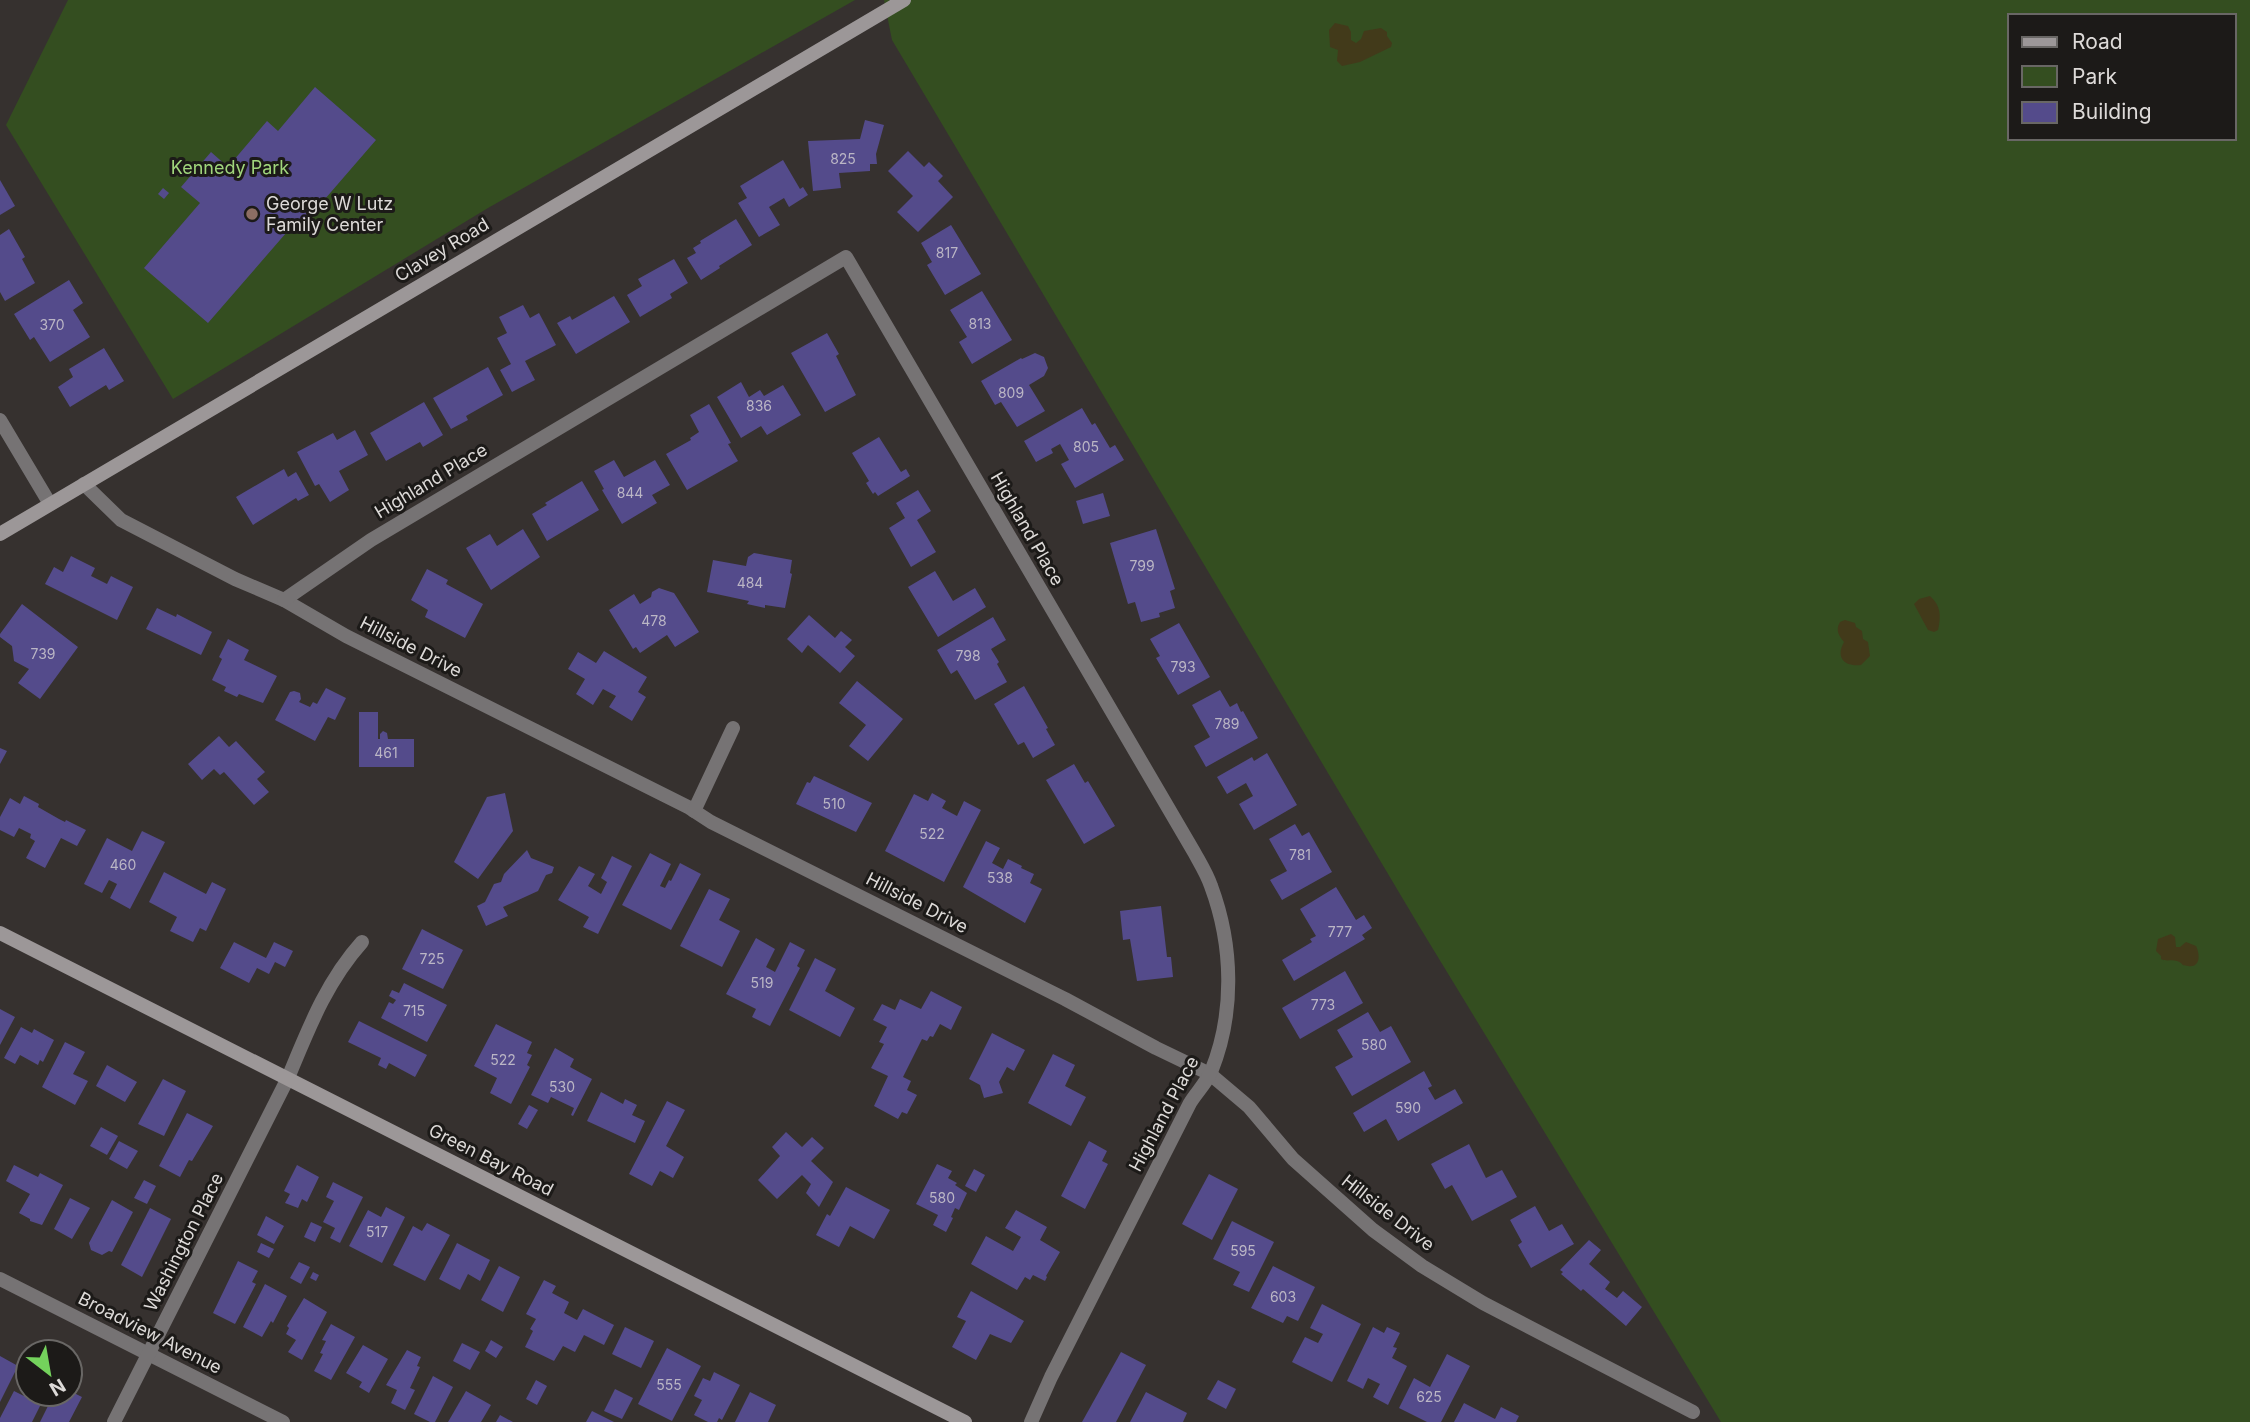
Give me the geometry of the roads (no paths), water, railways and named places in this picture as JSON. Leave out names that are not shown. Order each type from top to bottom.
[{"type":"main road","name":"Clavey Road","points":[[0,534],[904,0]]},
{"type":"main road","name":"Green Bay Road","points":[[0,933],[965,1422]]},
{"type":"street","name":"Highland Place","points":[[284,600],[299,587],[371,540],[846,257],[1194,852],[1211,885],[1227,939],[1229,983],[1226,1017],[1210,1073],[1189,1103],[1031,1422]]},
{"type":"street","points":[[0,420],[50,505]]},
{"type":"street","name":"Hillside Drive","points":[[84,484],[121,520],[235,579],[284,600],[346,636],[1210,1073],[1249,1107],[1293,1159],[1373,1230],[1422,1266],[1483,1303],[1693,1412]]},
{"type":"street","points":[[694,811],[733,728]]},
{"type":"street","name":"Washington Place","points":[[114,1422],[288,1079],[309,1026],[331,982],[362,943]]},
{"type":"street","name":"Broadview Avenue","points":[[0,1279],[283,1422]]},
{"type":"place","name":"George W Lutz Family Center","points":[[252,214]]},
{"type":"park label","name":"Kennedy Park","points":[[230,168]]}]
